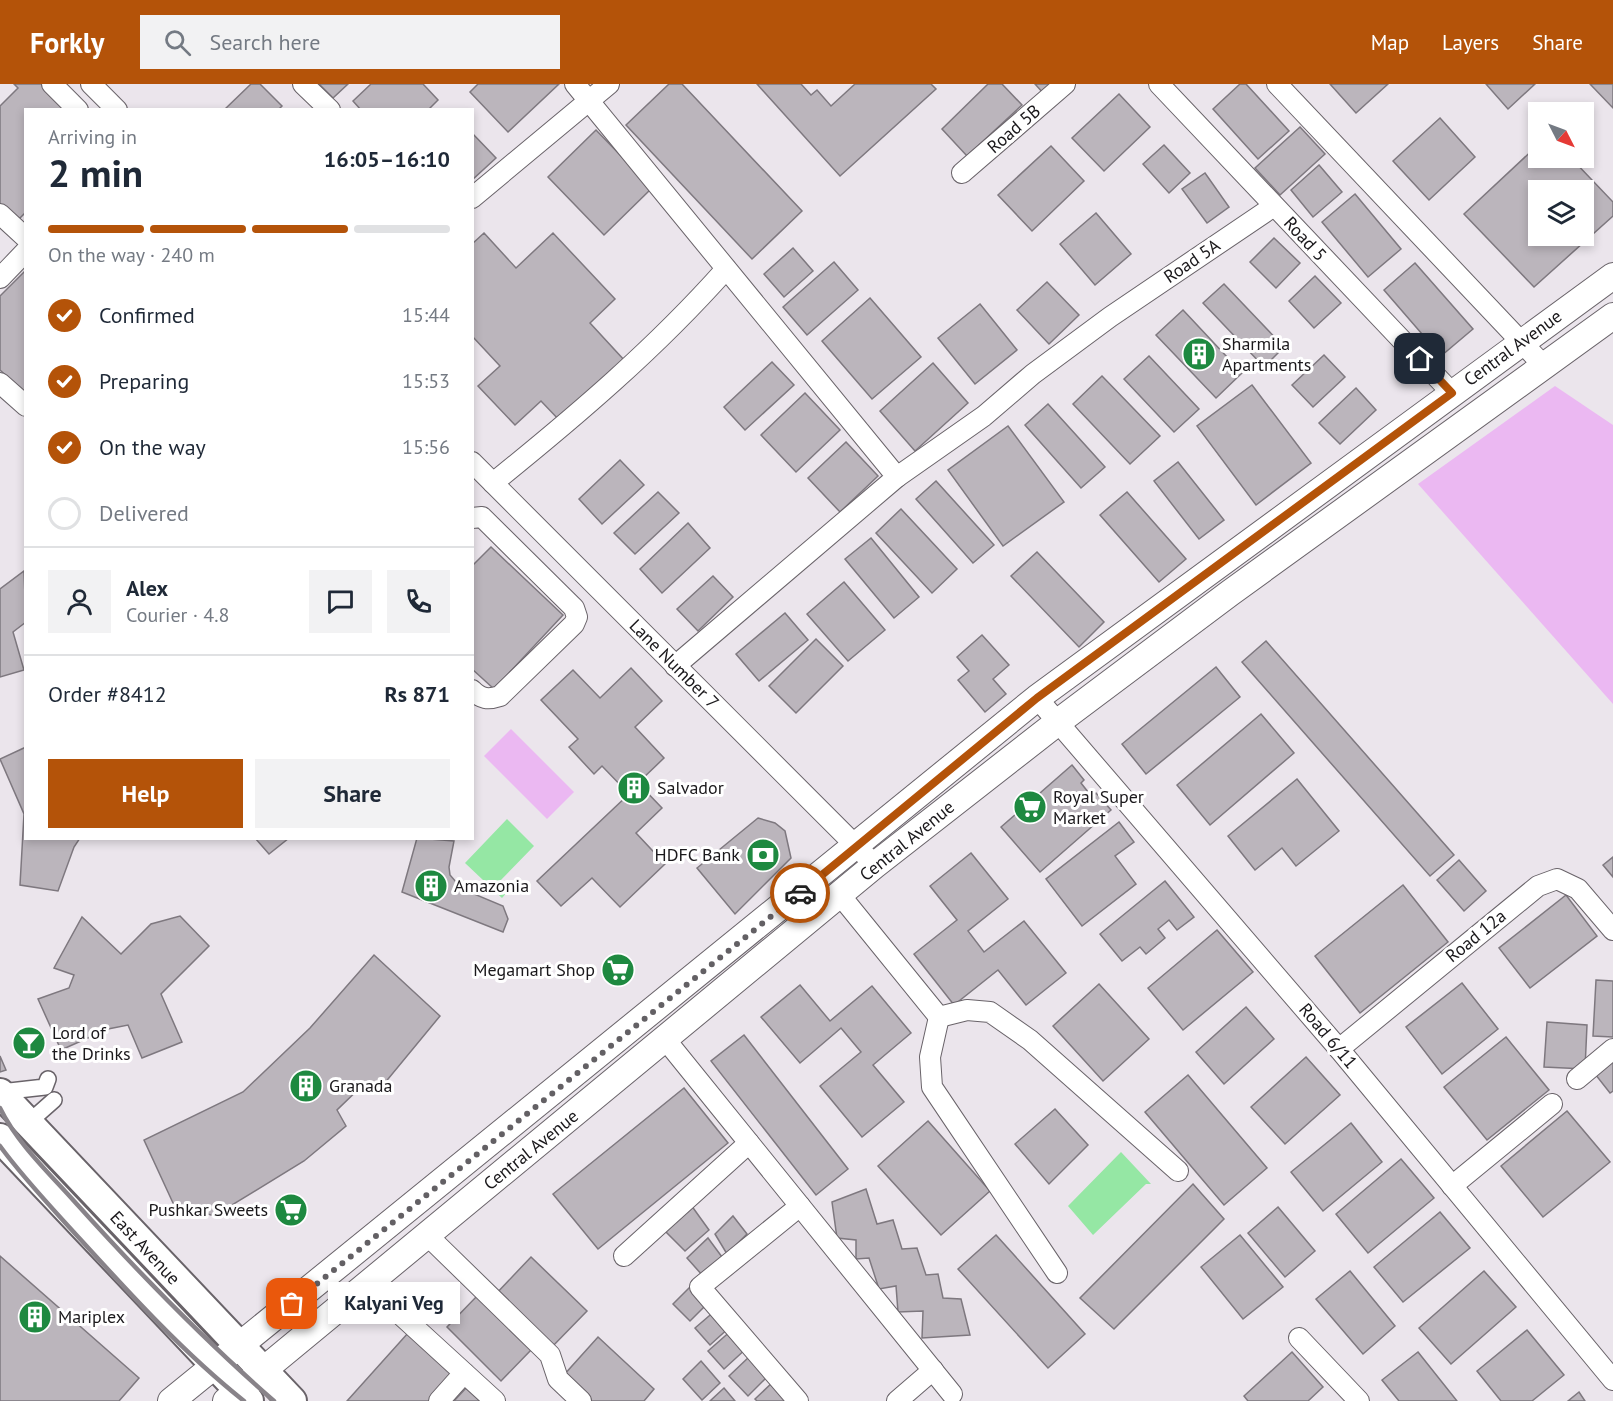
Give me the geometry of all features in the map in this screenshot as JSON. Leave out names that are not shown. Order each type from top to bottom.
[{"type":"main road","name":"East Avenue","points":[[0,1093],[292,1401]]},
{"type":"main road","name":"East Avenue","points":[[0,1138],[216,1365],[238,1398]]},
{"type":"street","points":[[52,84],[76,108]]},
{"type":"street","points":[[91,84],[115,108]]},
{"type":"street","points":[[303,84],[328,108]]},
{"type":"street","points":[[575,84],[897,477]]},
{"type":"street","points":[[474,196],[589,103],[609,84]]},
{"type":"street","name":"Road 5B","points":[[962,174],[1065,84]]},
{"type":"street","name":"Road 5","points":[[1159,84],[1452,393]]},
{"type":"street","points":[[1277,84],[1544,366]]},
{"type":"street","name":"Road 5A","points":[[675,666],[897,477],[984,416],[1034,374],[1110,317],[1274,206]]},
{"type":"street","points":[[0,214],[24,236]]},
{"type":"street","points":[[0,278],[24,253]]},
{"type":"street","points":[[493,483],[585,409],[648,352],[726,269]]},
{"type":"street","name":"Central Avenue","points":[[171,1401],[1037,698],[1613,276]]},
{"type":"street","name":"Central Avenue","points":[[238,1398],[262,1371],[875,865],[1058,722],[1346,508],[1613,316]]},
{"type":"street","points":[[0,382],[24,404]]},
{"type":"street","name":"Lane Number 7","points":[[474,464],[875,865]]},
{"type":"street","points":[[474,518],[482,517],[574,608],[577,617],[574,624],[500,696],[489,700],[474,692]]},
{"type":"street","name":"Road 6/11","points":[[1037,698],[1339,1049],[1613,1380]]},
{"type":"street","name":"Road 12a","points":[[1339,1049],[1538,886],[1557,879],[1578,889],[1613,930]]},
{"type":"street","points":[[840,895],[939,1017]]},
{"type":"street","points":[[939,1017],[967,1010],[990,1012],[1030,1040],[1178,1171]]},
{"type":"street","points":[[939,1017],[930,1057],[932,1087],[1057,1273]]},
{"type":"street","points":[[665,1039],[952,1394]]},
{"type":"street","points":[[1577,1079],[1613,1049]]},
{"type":"street","points":[[0,1093],[45,1087],[48,1080]]},
{"type":"street","points":[[28,1123],[54,1100]]},
{"type":"street","points":[[1452,1186],[1552,1104]]},
{"type":"street","points":[[624,1257],[749,1143]]},
{"type":"street","points":[[798,1401],[700,1287],[800,1206]]},
{"type":"street","points":[[427,1235],[550,1355],[558,1379],[582,1401]]},
{"type":"street","points":[[367,1284],[495,1401]]},
{"type":"street","points":[[1299,1338],[1354,1399]]},
{"type":"street","points":[[897,1401],[933,1370]]},
{"type":"street","points":[[439,1401],[465,1373]]},
{"type":"shaded area","points":[[1555,386],[1613,425],[1613,704],[1418,484]]},
{"type":"shaded area","points":[[511,729],[574,792],[547,819],[484,756]]},
{"type":"shaded area","points":[[507,819],[534,846],[500,881],[509,890],[502,898],[465,863]]},
{"type":"shaded area","points":[[1121,1152],[1151,1184],[1146,1184],[1093,1235],[1068,1206]]},
{"type":"building","points":[[14,84],[42,84],[67,108],[24,108],[24,214],[14,224],[0,210],[0,106],[18,88]]},
{"type":"building","points":[[251,84],[260,84],[282,106],[280,108],[226,108]]},
{"type":"building","points":[[319,84],[348,84],[333,98]]},
{"type":"building","points":[[371,84],[423,84],[438,100],[430,108],[359,108],[353,101]]},
{"type":"building","points":[[478,84],[559,84],[508,132],[470,92]]},
{"type":"building","points":[[669,84],[682,84],[802,211],[752,259],[626,125]]},
{"type":"building","points":[[757,84],[801,84],[811,95],[817,90],[831,106],[855,84],[931,84],[936,89],[840,176]]},
{"type":"building","points":[[988,84],[1002,84],[1022,105],[967,156],[942,129]]},
{"type":"building","points":[[1035,84],[1055,84],[1044,94]]},
{"type":"building","points":[[1240,84],[1246,84],[1289,131],[1258,159],[1213,109]]},
{"type":"building","points":[[1330,84],[1388,84],[1356,113]]},
{"type":"building","points":[[1486,84],[1535,84],[1508,109]]},
{"type":"building","points":[[1590,84],[1613,84],[1613,108]]},
{"type":"building","points":[[1119,94],[1150,127],[1104,171],[1072,138]]},
{"type":"building","points":[[1440,118],[1475,157],[1429,200],[1393,161]]},
{"type":"building","points":[[1300,127],[1325,154],[1280,195],[1255,168]]},
{"type":"building","points":[[596,130],[652,188],[604,235],[548,177]]},
{"type":"building","points":[[474,135],[496,158],[474,178]]},
{"type":"building","points":[[1164,145],[1190,173],[1169,193],[1143,164]]},
{"type":"building","points":[[1051,146],[1084,181],[1032,231],[998,195]]},
{"type":"building","points":[[1528,154],[1528,168],[1581,168],[1592,180],[1528,180],[1528,246],[1580,246],[1534,287],[1464,214]]},
{"type":"building","points":[[1319,165],[1342,192],[1313,217],[1291,190]]},
{"type":"building","points":[[1205,173],[1229,207],[1207,223],[1182,189]]},
{"type":"building","points":[[1594,182],[1613,202],[1613,216],[1594,233]]},
{"type":"building","points":[[1355,194],[1401,249],[1368,277],[1322,222]]},
{"type":"building","points":[[1096,213],[1131,254],[1095,285],[1060,244]]},
{"type":"building","points":[[484,233],[516,268],[553,233],[615,299],[590,323],[625,361],[561,422],[541,401],[515,425],[478,386],[500,366],[474,338],[474,242]]},
{"type":"building","points":[[1274,238],[1300,263],[1276,288],[1250,262]]},
{"type":"building","points":[[793,248],[813,271],[784,297],[764,274]]},
{"type":"building","points":[[834,262],[858,290],[807,335],[783,307]]},
{"type":"building","points":[[1415,263],[1473,329],[1441,356],[1384,290]]},
{"type":"building","points":[[24,272],[24,392],[0,370],[0,296]]},
{"type":"building","points":[[1315,276],[1341,303],[1314,328],[1289,301]]},
{"type":"building","points":[[1047,282],[1079,315],[1049,344],[1017,310]]},
{"type":"building","points":[[1224,284],[1284,347],[1264,367],[1203,303]]},
{"type":"building","points":[[870,298],[921,357],[872,399],[822,341]]},
{"type":"building","points":[[980,304],[1017,350],[975,384],[938,338]]},
{"type":"building","name":"Sharmila Apartments","points":[[1183,310],[1242,373],[1216,398],[1156,335]]},
{"type":"building","points":[[1324,355],[1345,377],[1313,407],[1292,385]]},
{"type":"building","points":[[1149,356],[1199,409],[1174,432],[1124,379]]},
{"type":"building","points":[[772,362],[794,385],[745,430],[724,407]]},
{"type":"building","points":[[933,363],[968,403],[915,451],[880,411]]},
{"type":"building","points":[[1102,376],[1160,436],[1130,464],[1073,404]]},
{"type":"building","points":[[1252,385],[1311,463],[1256,505],[1197,426]]},
{"type":"building","points":[[1356,388],[1376,410],[1340,444],[1319,423]]},
{"type":"building","points":[[805,393],[840,430],[796,472],[761,435]]},
{"type":"building","points":[[1048,404],[1105,467],[1081,488],[1025,425]]},
{"type":"building","points":[[1008,426],[1064,502],[1003,546],[948,470]]},
{"type":"building","points":[[846,442],[878,476],[840,512],[808,478]]},
{"type":"building","points":[[620,460],[644,485],[602,524],[579,499]]},
{"type":"building","points":[[1178,462],[1224,520],[1199,539],[1154,481]]},
{"type":"building","points":[[936,481],[994,545],[973,563],[916,499]]},
{"type":"building","points":[[658,492],[679,513],[635,554],[614,533]]},
{"type":"building","points":[[1127,492],[1186,559],[1159,582],[1100,515]]},
{"type":"building","points":[[901,509],[957,569],[932,593],[876,533]]},
{"type":"building","points":[[688,523],[710,548],[662,593],[640,569]]},
{"type":"building","points":[[871,538],[919,597],[894,618],[845,559]]},
{"type":"building","points":[[491,547],[563,615],[494,689],[474,671],[474,564]]},
{"type":"building","points":[[1037,552],[1104,622],[1079,647],[1011,576]]},
{"type":"building","points":[[24,571],[24,624],[13,632],[24,670],[0,677],[0,589]]},
{"type":"building","points":[[713,576],[733,597],[698,631],[677,609]]},
{"type":"building","points":[[844,582],[885,630],[848,661],[807,614]]},
{"type":"building","points":[[785,613],[808,640],[759,681],[736,654]]},
{"type":"building","points":[[982,635],[1009,665],[993,679],[1006,694],[985,712],[958,680],[969,671],[957,657]]},
{"type":"building","points":[[816,639],[843,666],[796,713],[769,686]]},
{"type":"building","points":[[1266,641],[1454,855],[1430,876],[1242,662]]},
{"type":"building","points":[[1216,667],[1240,697],[1146,774],[1122,744]]},
{"type":"building","name":"Salvador","points":[[631,668],[662,701],[635,727],[664,758],[638,783],[662,808],[636,833],[665,864],[620,907],[592,878],[561,906],[537,881],[629,794],[602,766],[594,774],[569,747],[578,739],[541,700],[573,670],[600,698]]},
{"type":"building","points":[[1261,714],[1294,753],[1210,825],[1177,785]]},
{"type":"building","points":[[24,748],[24,814],[0,759]]},
{"type":"building","points":[[1072,765],[1084,780],[1081,783],[1092,797],[1096,793],[1111,810],[1040,872],[1001,827]]},
{"type":"building","points":[[1297,779],[1339,831],[1296,866],[1282,848],[1255,870],[1228,836]]},
{"type":"building","points":[[24,814],[24,840],[79,840],[58,891],[20,885]]},
{"type":"building","points":[[758,818],[775,823],[785,831],[791,858],[735,914],[697,868]]},
{"type":"building","points":[[1119,822],[1134,842],[1115,856],[1136,884],[1082,926],[1046,879]]},
{"type":"building","points":[[257,840],[286,840],[269,854]]},
{"type":"building","name":"Amazonia","points":[[416,840],[454,841],[449,867],[450,875],[462,889],[503,906],[508,919],[503,932],[402,892]]},
{"type":"building","points":[[971,853],[1008,899],[968,931],[984,952],[1024,921],[1066,973],[1026,1005],[998,970],[954,1005],[914,954],[957,920],[930,886]]},
{"type":"building","points":[[1613,857],[1613,877],[1603,865]]},
{"type":"building","points":[[1459,860],[1486,891],[1464,911],[1437,880]]},
{"type":"building","points":[[1165,881],[1194,917],[1177,930],[1169,920],[1158,929],[1165,938],[1146,954],[1140,947],[1122,961],[1100,934]]},
{"type":"building","points":[[1403,885],[1448,942],[1360,1013],[1315,956]]},
{"type":"building","points":[[1566,895],[1597,936],[1530,988],[1499,948]]},
{"type":"building","points":[[180,916],[209,946],[161,994],[182,1042],[142,1058],[128,1025],[108,1029],[61,1050],[38,999],[69,988],[74,975],[54,968],[82,917],[121,954],[151,924]]},
{"type":"building","points":[[1217,930],[1253,972],[1183,1030],[1148,988]]},
{"type":"building","name":"Granada","points":[[374,955],[440,1016],[379,1090],[367,1081],[337,1110],[346,1126],[304,1161],[214,1216],[173,1203],[144,1140],[243,1092],[310,1028]]},
{"type":"building","points":[[1596,980],[1613,981],[1613,1037],[1593,1036]]},
{"type":"building","points":[[1462,983],[1498,1029],[1442,1074],[1406,1027]]},
{"type":"building","points":[[1099,984],[1149,1039],[1103,1081],[1053,1026]]},
{"type":"building","points":[[800,985],[830,1021],[872,986],[911,1033],[873,1065],[904,1102],[862,1137],[820,1086],[861,1052],[841,1028],[800,1063],[761,1017]]},
{"type":"building","points":[[1246,1007],[1274,1039],[1224,1084],[1196,1052]]},
{"type":"building","points":[[1547,1022],[1587,1025],[1585,1069],[1544,1067]]},
{"type":"building","points":[[744,1035],[848,1169],[816,1195],[711,1061]]},
{"type":"building","points":[[1506,1037],[1549,1090],[1487,1140],[1444,1087]]},
{"type":"building","points":[[0,1056],[6,1070],[0,1072]]},
{"type":"building","points":[[1306,1057],[1340,1095],[1285,1144],[1251,1107]]},
{"type":"building","points":[[1613,1060],[1613,1091],[1610,1093],[1595,1074]]},
{"type":"building","points":[[1188,1075],[1267,1168],[1224,1205],[1145,1112]]},
{"type":"building","points":[[684,1088],[728,1143],[598,1249],[553,1194]]},
{"type":"building","points":[[1055,1109],[1088,1145],[1049,1184],[1015,1144]]},
{"type":"building","points":[[1567,1111],[1610,1162],[1543,1217],[1501,1166]]},
{"type":"building","points":[[928,1121],[990,1191],[941,1235],[878,1166]]},
{"type":"building","points":[[1351,1123],[1382,1162],[1323,1211],[1291,1172]]},
{"type":"building","points":[[1401,1159],[1434,1198],[1368,1253],[1336,1214]]},
{"type":"building","points":[[1193,1184],[1224,1219],[1114,1329],[1080,1298]]},
{"type":"building","points":[[866,1189],[877,1224],[893,1220],[902,1249],[917,1248],[926,1275],[938,1274],[943,1298],[961,1299],[970,1335],[922,1338],[923,1311],[898,1312],[896,1286],[879,1289],[869,1258],[856,1259],[856,1240],[837,1238],[832,1202]]},
{"type":"building","points":[[691,1205],[709,1230],[685,1251],[664,1230]]},
{"type":"building","points":[[1278,1207],[1315,1251],[1285,1277],[1248,1233]]},
{"type":"building","points":[[1440,1212],[1470,1248],[1403,1302],[1374,1267]]},
{"type":"building","points":[[733,1216],[747,1234],[727,1254],[715,1234]]},
{"type":"building","points":[[996,1235],[1085,1334],[1048,1368],[958,1269]]},
{"type":"building","points":[[1240,1235],[1283,1287],[1243,1319],[1201,1267]]},
{"type":"building","points":[[708,1238],[722,1257],[703,1276],[687,1258]]},
{"type":"building","name":"Mariplex","points":[[0,1256],[139,1378],[119,1401],[0,1401]]},
{"type":"building","points":[[531,1257],[587,1311],[550,1349],[494,1296]]},
{"type":"building","points":[[1350,1271],[1395,1326],[1363,1354],[1316,1299]]},
{"type":"building","points":[[1484,1271],[1516,1307],[1451,1364],[1419,1328]]},
{"type":"building","points":[[692,1285],[709,1302],[690,1321],[673,1304]]},
{"type":"building","points":[[477,1296],[531,1350],[501,1381],[447,1327]]},
{"type":"building","points":[[716,1310],[731,1326],[710,1345],[695,1328]]},
{"type":"building","points":[[733,1329],[748,1347],[724,1369],[708,1351]]},
{"type":"building","points":[[1527,1330],[1564,1375],[1532,1401],[1501,1401],[1477,1371]]},
{"type":"building","points":[[408,1333],[454,1374],[430,1401],[347,1401]]},
{"type":"building","points":[[598,1337],[654,1389],[644,1401],[590,1401],[563,1376]]},
{"type":"building","points":[[1292,1352],[1323,1387],[1308,1401],[1248,1401],[1244,1396]]},
{"type":"building","points":[[1418,1352],[1457,1401],[1399,1401],[1382,1380]]},
{"type":"building","points":[[750,1356],[769,1375],[748,1396],[729,1376]]},
{"type":"building","points":[[701,1361],[720,1383],[702,1400],[683,1379]]},
{"type":"building","points":[[775,1380],[791,1401],[757,1401],[755,1399]]},
{"type":"building","points":[[466,1388],[480,1401],[454,1401]]},
{"type":"building","points":[[724,1388],[735,1401],[710,1401]]},
{"type":"building","points":[[1579,1392],[1585,1401],[1568,1401]]},
{"type":"railway","points":[[0,1108],[15,1133],[34,1157],[122,1253],[196,1329],[274,1401]]},
{"type":"railway","points":[[0,1146],[39,1194],[139,1303],[201,1364],[244,1401]]},
{"type":"way so far","points":[[292,1304],[800,893]]},
{"type":"place","name":"Sharmila Apartments","points":[[1199,354]]},
{"type":"place","name":"Salvador","points":[[634,788]]},
{"type":"place","name":"Royal Super Market","points":[[1030,807]]},
{"type":"place","name":"HDFC Bank","points":[[763,855]]},
{"type":"place","name":"Amazonia","points":[[431,886]]},
{"type":"place","name":"Megamart Shop","points":[[618,970]]},
{"type":"place","name":"Lord of the Drinks","points":[[29,1043]]},
{"type":"place","name":"Granada","points":[[306,1086]]},
{"type":"place","name":"Pushkar Sweets","points":[[291,1210]]},
{"type":"place","name":"Kalyani Veg","points":[[292,1304]]},
{"type":"place","name":"Mariplex","points":[[35,1317]]},
{"type":"route","points":[[800,893],[856,844],[1037,698],[1452,393],[1420,359]]}]
